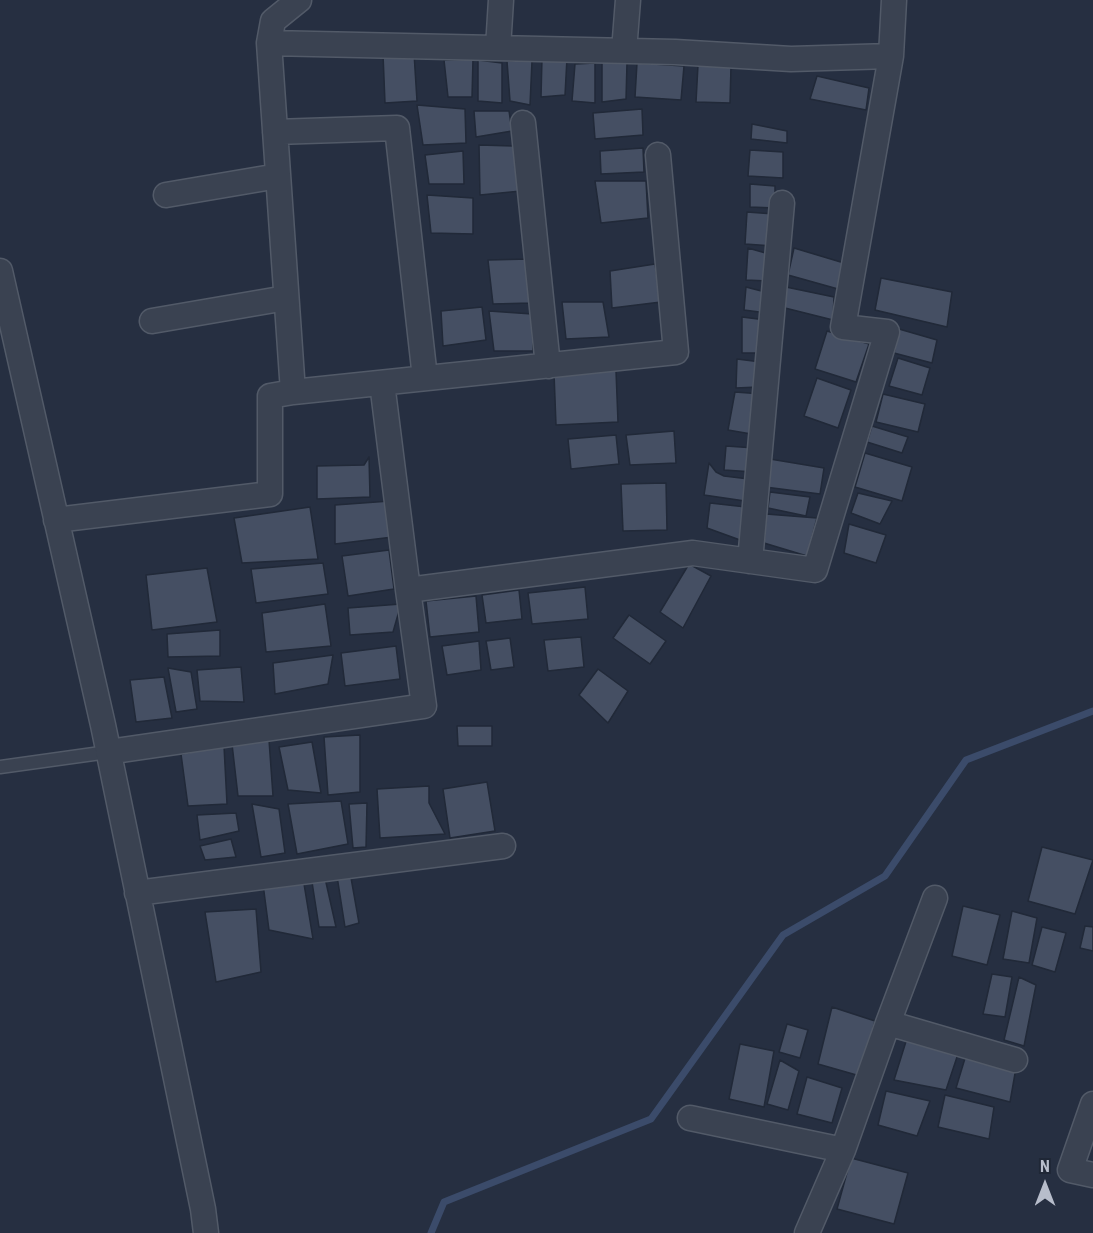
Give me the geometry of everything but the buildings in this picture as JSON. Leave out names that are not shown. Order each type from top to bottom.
[{"type":"street","points":[[293,392],[269,43],[273,21],[299,0]]},
{"type":"street","points":[[498,48],[501,0]]},
{"type":"street","points":[[624,51],[628,0]]},
{"type":"street","points":[[408,590],[693,553],[815,570],[887,332],[843,327],[891,56],[894,0]]},
{"type":"street","points":[[269,43],[675,52],[791,59],[891,56]]},
{"type":"street","points":[[523,123],[548,366]]},
{"type":"street","points":[[275,132],[397,128],[425,378]]},
{"type":"street","points":[[56,520],[270,494],[270,396],[676,352],[658,155]]},
{"type":"street","points":[[166,195],[278,176]]},
{"type":"street","points":[[750,561],[782,203]]},
{"type":"street","points":[[0,271],[108,752],[206,1233]]},
{"type":"street","points":[[152,321],[286,298]]},
{"type":"street","points":[[108,752],[424,706],[382,383]]},
{"type":"street","points":[[137,893],[503,846]]},
{"type":"street","points":[[807,1233],[843,1150],[935,898]]},
{"type":"street","points":[[888,1023],[1015,1060]]},
{"type":"street","points":[[1093,1104],[1070,1170],[1093,1175]]},
{"type":"street","points":[[690,1118],[843,1150]]},
{"type":"lane","points":[[0,767],[108,752]]},
{"type":"waterway","points":[[431,1233],[444,1202],[651,1119],[783,935],[885,876],[966,760],[1093,711]]}]
